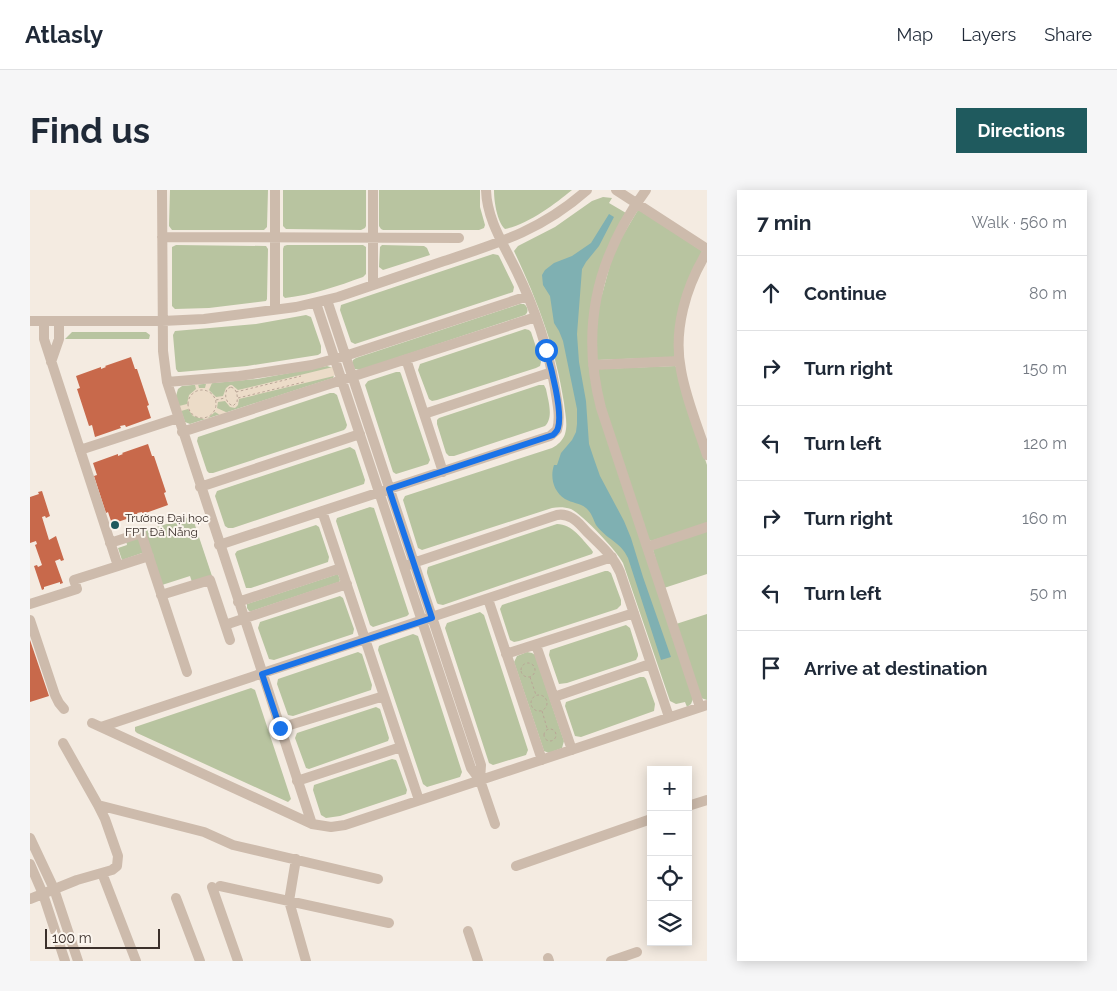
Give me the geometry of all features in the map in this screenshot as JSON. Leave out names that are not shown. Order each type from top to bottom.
[{"type":"street","points":[[162,190],[162,321],[167,382],[312,824]]},
{"type":"street","points":[[275,310],[276,190]]},
{"type":"street","points":[[373,190],[373,285]]},
{"type":"street","points":[[219,545],[556,433],[558,413],[552,372],[528,296],[490,216],[486,190]]},
{"type":"street","points":[[30,321],[162,321],[204,319],[275,310],[322,301],[502,242],[550,219],[587,190]]},
{"type":"street","points":[[616,190],[707,250],[694,275],[685,300],[680,329],[680,361],[685,388],[707,455]]},
{"type":"street","points":[[612,558],[262,674],[97,725],[312,824],[324,827],[338,827],[703,706],[601,408],[592,365],[592,326],[599,282],[611,249],[646,190]]},
{"type":"street","points":[[162,237],[459,238]]},
{"type":"street","points":[[167,382],[265,373],[312,365],[340,358],[528,296]]},
{"type":"street","points":[[322,301],[427,619],[471,768],[480,780],[495,824]]},
{"type":"street","points":[[182,432],[536,317]]},
{"type":"street","points":[[44,321],[44,339],[118,566]]},
{"type":"street","points":[[51,362],[60,339],[59,321]]},
{"type":"street","points":[[406,359],[443,472]]},
{"type":"street","points":[[592,365],[680,361]]},
{"type":"street","points":[[424,414],[552,372]]},
{"type":"street","points":[[347,378],[360,434],[384,491]]},
{"type":"street","points":[[80,450],[178,418]]},
{"type":"street","points":[[200,487],[360,434]]},
{"type":"street","points":[[322,511],[419,800]]},
{"type":"street","points":[[409,564],[557,515],[561,514],[574,519],[612,558],[620,572],[669,718]]},
{"type":"street","points":[[647,547],[707,527]]},
{"type":"street","points":[[110,543],[141,533],[187,672]]},
{"type":"street","points":[[30,604],[77,589],[74,580],[148,556]]},
{"type":"street","points":[[238,602],[341,568]]},
{"type":"street","points":[[162,595],[210,580],[230,640]]},
{"type":"street","points":[[225,625],[347,584]]},
{"type":"street","points":[[488,599],[542,760]]},
{"type":"street","points":[[506,654],[634,612]]},
{"type":"street","points":[[30,620],[55,695],[64,709]]},
{"type":"street","points":[[536,644],[572,750]]},
{"type":"street","points":[[554,697],[650,664]]},
{"type":"street","points":[[280,728],[384,696]]},
{"type":"street","points":[[30,899],[77,880],[112,870],[117,866],[118,856],[116,847],[105,819],[63,743]]},
{"type":"street","points":[[297,781],[401,747]]},
{"type":"street","points":[[692,805],[707,800]]},
{"type":"street","points":[[98,805],[204,832],[233,845],[378,879]]},
{"type":"street","points":[[105,819],[110,811],[115,809]]},
{"type":"street","points":[[516,866],[647,821]]},
{"type":"street","points":[[30,838],[54,889],[78,961]]},
{"type":"street","points":[[296,860],[289,900],[306,961]]},
{"type":"street","points":[[30,864],[43,894],[65,961]]},
{"type":"street","points":[[102,873],[136,961]]},
{"type":"street","points":[[226,961],[238,959],[216,886],[289,900],[389,923]]},
{"type":"street","points":[[176,898],[200,961]]},
{"type":"street","points":[[468,931],[478,961]]},
{"type":"street","points":[[611,961],[637,952]]},
{"type":"path","points":[[236,392],[304,376]]},
{"type":"path","points":[[295,378],[296,384]]},
{"type":"path","points":[[238,398],[306,382]]},
{"type":"path","points":[[267,385],[268,391]]},
{"type":"path","points":[[229,387],[233,388],[238,398],[236,404],[234,406],[228,403],[226,397],[229,387]]},
{"type":"path","points":[[200,390],[209,391],[216,400],[214,411],[206,417],[200,418],[195,416],[188,407],[191,395],[200,390]]},
{"type":"path","points":[[216,400],[226,397]]},
{"type":"path","points":[[524,658],[526,664]]},
{"type":"path","points":[[526,664],[522,667],[522,672],[526,676],[530,676]]},
{"type":"path","points":[[526,664],[530,664],[535,668],[534,673],[530,676]]},
{"type":"path","points":[[530,676],[537,696]]},
{"type":"path","points":[[537,696],[542,696],[546,700],[546,706],[541,710],[535,709],[532,704],[532,699],[537,696]]},
{"type":"path","points":[[541,710],[548,729]]},
{"type":"path","points":[[548,729],[553,730],[556,734],[555,739],[552,741],[544,738],[544,732],[548,729]]},
{"type":"green space","points":[[170,190],[268,190],[267,227],[264,230],[172,230],[169,226]]},
{"type":"green space","points":[[283,190],[366,190],[366,226],[361,230],[286,229],[283,226]]},
{"type":"green space","points":[[379,190],[480,190],[480,207],[485,225],[484,228],[479,230],[383,230],[379,226]]},
{"type":"green space","points":[[494,190],[572,190],[531,219],[505,229],[498,216]]},
{"type":"green space","points":[[603,197],[612,198],[609,203],[626,213],[616,231],[588,357],[693,699],[687,707],[685,702],[676,704],[670,701],[620,557],[591,526],[571,509],[552,508],[422,550],[418,548],[403,500],[405,496],[552,448],[563,438],[566,430],[566,418],[556,363],[538,306],[514,251],[518,246],[555,227],[592,201]]},
{"type":"green space","points":[[638,210],[702,251],[676,353],[674,357],[597,360],[596,317],[614,250]]},
{"type":"green space","points":[[176,245],[266,246],[268,249],[266,301],[209,308],[175,309],[172,306],[172,247]]},
{"type":"green space","points":[[287,245],[363,245],[366,247],[366,274],[363,277],[325,290],[285,298],[283,296],[283,249]]},
{"type":"green space","points":[[382,245],[424,246],[430,255],[383,270],[379,267],[380,247]]},
{"type":"green space","points":[[493,254],[499,256],[514,287],[513,292],[355,344],[351,342],[340,310],[341,305]]},
{"type":"green space","points":[[524,304],[527,308],[525,315],[360,370],[355,369],[352,364],[356,358]]},
{"type":"green space","points":[[306,315],[311,317],[321,346],[321,353],[318,355],[247,366],[180,372],[176,369],[173,335],[175,331],[256,324]]},
{"type":"green space","points":[[525,329],[531,332],[541,362],[540,366],[437,400],[432,401],[429,399],[418,370],[420,364]]},
{"type":"green space","points":[[72,332],[146,332],[150,335],[149,339],[65,339]]},
{"type":"green space","points":[[327,366],[333,368],[335,373],[333,378],[190,424],[185,422],[176,396],[178,389],[182,386],[257,379]]},
{"type":"green space","points":[[677,367],[682,390],[707,465],[707,523],[651,541],[648,539],[605,411],[597,371],[599,369]]},
{"type":"green space","points":[[396,372],[401,374],[430,460],[428,464],[396,474],[393,472],[365,385],[368,381]]},
{"type":"green space","points":[[544,385],[549,403],[550,413],[545,426],[454,456],[449,456],[446,453],[437,424],[439,418]]},
{"type":"green space","points":[[330,393],[337,395],[347,425],[344,430],[213,473],[207,471],[197,441],[198,437]]},
{"type":"green space","points":[[350,447],[355,450],[365,480],[364,484],[233,528],[225,526],[215,496],[217,491]]},
{"type":"green space","points":[[370,507],[374,508],[409,614],[373,627],[370,625],[336,521],[337,518]]},
{"type":"green space","points":[[192,516],[212,576],[192,582],[190,576],[162,585],[144,531]]},
{"type":"green space","points":[[557,524],[572,529],[591,549],[592,554],[443,605],[437,603],[427,573],[428,567]]},
{"type":"green space","points":[[316,525],[319,527],[329,557],[328,562],[251,588],[246,588],[235,554],[237,551]]},
{"type":"green space","points":[[707,530],[707,574],[664,588],[653,550]]},
{"type":"green space","points":[[139,535],[145,552],[122,560],[118,548],[127,545],[126,540]]},
{"type":"green space","points":[[605,571],[611,573],[621,600],[621,605],[617,609],[519,641],[514,642],[510,640],[500,609],[502,605]]},
{"type":"green space","points":[[338,574],[339,582],[252,611],[249,611],[247,608],[247,604]]},
{"type":"green space","points":[[340,596],[343,598],[354,629],[353,634],[274,660],[269,659],[258,628],[260,622]]},
{"type":"green space","points":[[480,612],[484,615],[528,750],[526,755],[493,765],[489,763],[445,628],[447,623]]},
{"type":"green space","points":[[707,614],[707,700],[701,698],[676,624]]},
{"type":"green space","points":[[626,625],[630,628],[638,654],[636,660],[559,684],[549,655],[550,650]]},
{"type":"green space","points":[[413,634],[418,636],[462,772],[460,777],[427,787],[423,784],[378,650],[381,645]]},
{"type":"green space","points":[[358,652],[362,654],[372,685],[371,690],[293,716],[288,715],[277,684],[278,679]]},
{"type":"green space","points":[[527,652],[535,655],[564,741],[562,748],[549,753],[544,751],[514,662],[517,656]]},
{"type":"green space","points":[[640,677],[646,679],[655,704],[654,711],[581,737],[575,736],[565,706],[566,702]]},
{"type":"green space","points":[[251,688],[255,690],[291,799],[288,802],[135,731],[135,727]]},
{"type":"green space","points":[[376,707],[380,709],[389,738],[388,741],[309,769],[306,768],[295,738],[297,733]]},
{"type":"green space","points":[[392,759],[397,762],[407,790],[406,794],[340,816],[326,818],[321,815],[313,790],[314,785]]},
{"type":"shaded area","points":[[333,367],[334,376],[239,399],[238,405],[235,408],[230,407],[225,401],[218,402],[217,408],[228,413],[220,415],[215,412],[205,420],[193,416],[188,409],[181,411],[179,406],[187,404],[189,395],[196,389],[195,385],[198,384],[199,388],[205,388],[206,384],[212,383],[209,390],[216,397],[223,396],[226,388],[230,385],[238,390]]},
{"type":"water","points":[[609,214],[614,217],[599,246],[582,269],[577,334],[579,362],[586,401],[589,444],[600,476],[631,538],[671,657],[661,660],[628,558],[617,544],[600,530],[586,508],[561,496],[555,488],[552,474],[554,465],[557,465],[561,453],[576,432],[577,409],[563,341],[554,323],[550,296],[543,285],[542,275],[554,263],[572,256],[591,243]]},
{"type":"building","points":[[131,357],[149,405],[147,406],[151,418],[126,427],[125,425],[120,426],[121,428],[95,437],[92,425],[89,426],[77,389],[80,388],[76,376],[101,367],[101,369]]},
{"type":"building","points":[[148,444],[166,492],[164,493],[168,505],[143,514],[142,512],[137,513],[138,515],[112,524],[108,512],[106,513],[94,476],[97,475],[93,463],[118,454],[118,456]]},
{"type":"building","points":[[42,491],[50,516],[42,517],[49,540],[56,536],[64,560],[55,561],[63,583],[60,584],[60,582],[44,587],[42,590],[34,566],[42,565],[35,545],[37,544],[36,541],[30,543],[30,497]]},
{"type":"building","points":[[30,640],[49,696],[30,702]]},
{"type":"place","name":"Trường Đại học FPT Đà Nẵng","points":[[115,525]]},
{"type":"route","points":[[280,728],[262,674],[432,618],[389,489],[553,435],[558,428],[559,422],[558,404],[546,350]]}]
